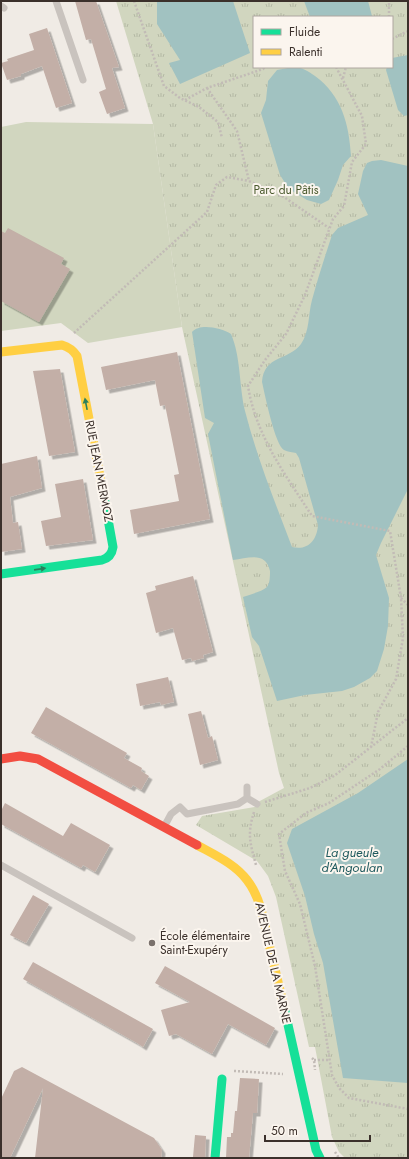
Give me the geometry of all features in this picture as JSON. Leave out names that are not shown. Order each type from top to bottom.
[{"type":"street","points":[[1,352],[62,345]]},
{"type":"street","name":"RUE JEAN MERMOZ","points":[[1,574],[102,560],[108,558],[112,554],[113,547],[77,356],[74,350],[68,346],[62,345]]},
{"type":"street","name":"AVENUE DE LA MARNE","points":[[1,759],[16,756],[29,756],[38,759],[164,827],[215,860],[241,872],[249,882],[259,901],[316,1150],[320,1158]]},
{"type":"street","points":[[215,1158],[222,1079]]},
{"type":"lane","points":[[56,1],[84,80]]},
{"type":"lane","points":[[247,787],[247,798]]},
{"type":"lane","points":[[247,798],[257,804]]},
{"type":"lane","points":[[164,827],[171,814],[180,803],[187,814],[238,804],[247,798]]},
{"type":"lane","points":[[1,865],[132,938]]},
{"type":"path","points":[[134,1],[164,86],[185,100],[199,107],[218,122],[222,138]]},
{"type":"path","points":[[389,1],[389,16]]},
{"type":"path","points":[[393,38],[408,31]]},
{"type":"path","points":[[185,100],[207,88],[264,68]]},
{"type":"path","points":[[336,68],[362,116],[366,144],[352,162],[344,206],[332,219],[305,295],[286,334],[265,360],[248,386],[251,406],[270,451],[312,516],[390,531],[401,598],[403,638],[396,679],[378,712],[371,747]]},
{"type":"path","points":[[342,79],[346,68]]},
{"type":"path","points":[[207,88],[237,131],[249,181]]},
{"type":"path","points":[[62,345],[207,212],[216,185],[227,177],[249,181],[284,197],[329,228]]},
{"type":"path","points":[[401,598],[408,605]]},
{"type":"path","points":[[256,865],[249,837],[250,826],[257,804],[310,788],[334,776],[408,718]]},
{"type":"path","points":[[408,746],[380,769],[330,803],[306,813],[279,834],[285,871],[300,904],[315,966],[332,1075],[338,1088],[349,1098],[408,1109]]},
{"type":"path","points":[[314,1060],[330,1060]]},
{"type":"path","points":[[222,1079],[230,1071],[289,1075]]},
{"type":"green space","name":"Parc du Pâtis","points":[[116,1],[408,1],[408,1158],[345,1158],[339,1152],[332,1137],[315,1047],[309,1047],[276,897],[268,876],[257,861],[196,825],[202,816],[260,806],[258,802],[284,788],[279,773],[182,327],[153,124]]},
{"type":"green space","points":[[26,122],[153,124],[182,327],[88,343],[61,323],[1,331],[1,127]]},
{"type":"water","points":[[157,1],[233,1],[250,53],[180,84],[169,63],[180,60],[157,24]]},
{"type":"water","points":[[304,1],[368,1],[372,16],[310,16]]},
{"type":"water","points":[[408,55],[408,115],[404,116],[398,110],[386,70],[387,68],[393,68],[393,58]]},
{"type":"water","points":[[299,68],[310,72],[332,92],[338,102],[346,122],[351,156],[343,165],[329,200],[321,204],[307,200],[289,189],[280,175],[261,113],[266,100],[268,81],[277,70]]},
{"type":"water","points":[[381,160],[408,166],[408,489],[376,555],[389,598],[388,626],[384,649],[377,671],[370,678],[354,687],[342,691],[305,695],[277,701],[259,646],[252,637],[243,597],[265,589],[269,581],[270,571],[265,561],[260,558],[250,557],[233,560],[208,434],[214,423],[205,418],[192,332],[196,329],[211,327],[231,334],[237,352],[245,411],[267,480],[292,547],[298,548],[307,546],[314,540],[318,525],[299,458],[296,453],[284,450],[277,439],[262,382],[267,367],[277,359],[296,349],[304,339],[312,300],[332,235],[338,228],[368,215],[358,194],[363,171],[367,163]]},
{"type":"water","name":"La gueule d'Angoulan","points":[[408,759],[408,1083],[343,1078],[323,963],[305,896],[287,843],[292,829],[358,793]]},
{"type":"building","points":[[75,1],[96,1],[119,67],[112,68],[125,108],[107,114],[99,92],[106,89],[91,39],[86,40]]},
{"type":"building","points":[[47,28],[72,103],[56,108],[42,66],[21,74],[21,76],[7,80],[1,63],[8,61],[7,59],[34,50],[29,34]]},
{"type":"building","points":[[8,228],[64,258],[61,264],[70,269],[39,322],[1,301],[1,231],[5,233]]},
{"type":"building","points":[[177,352],[210,519],[134,534],[130,510],[179,501],[174,475],[179,474],[165,405],[160,406],[155,380],[106,390],[101,367]]},
{"type":"building","points":[[60,369],[75,452],[49,456],[33,371]]},
{"type":"building","points":[[37,456],[42,488],[10,497],[13,523],[18,522],[22,549],[1,552],[1,464]]},
{"type":"building","points":[[83,479],[93,540],[46,546],[41,521],[61,517],[55,484]]},
{"type":"building","points":[[193,576],[213,652],[203,655],[204,658],[192,661],[191,658],[182,660],[173,628],[156,633],[146,593],[156,590],[155,586]]},
{"type":"building","points":[[168,677],[174,702],[161,705],[160,702],[140,706],[136,684]]},
{"type":"building","points":[[46,707],[127,753],[124,758],[142,768],[141,771],[149,776],[141,790],[133,785],[131,788],[31,733]]},
{"type":"building","points":[[201,711],[208,738],[212,736],[218,760],[200,765],[188,714]]},
{"type":"building","points":[[5,803],[63,836],[71,823],[110,845],[95,872],[83,865],[81,868],[1,824],[1,811]]},
{"type":"building","points":[[33,895],[49,904],[26,943],[10,935]]},
{"type":"building","points":[[33,962],[153,1029],[143,1047],[23,979]]},
{"type":"building","points":[[165,966],[275,1028],[266,1045],[228,1024],[212,1054],[176,1034],[169,1036],[161,1010],[190,1002],[155,983]]},
{"type":"building","points":[[22,1067],[154,1138],[162,1150],[161,1158],[35,1158],[43,1088],[10,1158],[1,1158],[1,1099],[14,1071]]},
{"type":"building","points":[[240,1078],[259,1079],[257,1113],[253,1113],[249,1158],[226,1158],[227,1137],[231,1137],[231,1133],[233,1133],[235,1111],[237,1111]]},
{"type":"building","points":[[195,1135],[206,1136],[205,1158],[193,1157]]},
{"type":"traffic: fast","points":[[1,574],[102,560],[108,557],[111,554],[113,547],[104,497]]},
{"type":"traffic: fast","points":[[284,1007],[316,1150],[320,1158]]},
{"type":"traffic: fast","points":[[215,1158],[222,1079]]},
{"type":"traffic: slow","points":[[1,352],[62,345],[71,349],[77,356],[104,497]]},
{"type":"traffic: slow","points":[[197,845],[218,856],[237,869],[247,880],[256,894],[284,1007]]},
{"type":"traffic: jam","points":[[1,759],[20,756],[38,759],[197,845]]},
{"type":"place","name":"École élémentaire Saint-Exupéry","points":[[152,943]]}]
